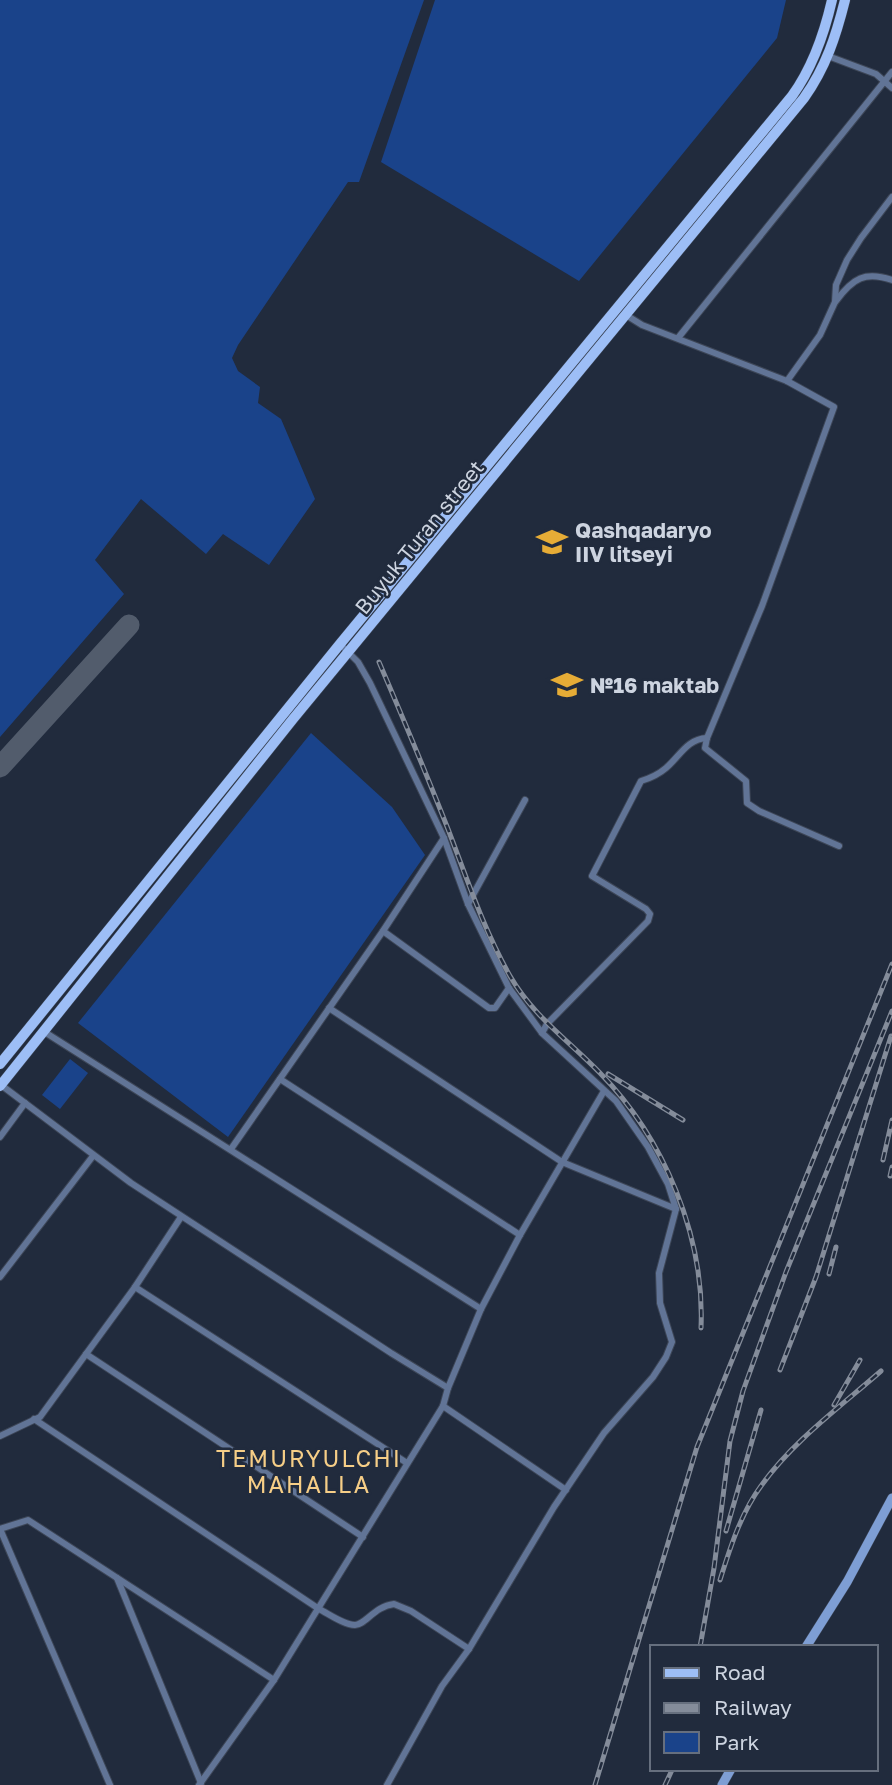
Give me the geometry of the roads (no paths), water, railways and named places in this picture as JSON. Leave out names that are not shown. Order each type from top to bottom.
[{"type":"main road","name":"Buyuk Turan street","points":[[0,1063],[340,644],[792,96],[814,60],[832,0]]},
{"type":"main road","name":"Buyuk Turan street","points":[[1,1086],[349,652],[804,98],[828,56],[845,0]]},
{"type":"main road","points":[[807,1645],[847,1582],[892,1499]]},
{"type":"street","points":[[828,56],[876,74],[892,88]]},
{"type":"street","points":[[678,338],[892,72]]},
{"type":"street","points":[[835,302],[836,285],[848,260],[892,197]]},
{"type":"street","points":[[787,380],[820,335],[835,302],[847,285],[866,276],[892,280]]},
{"type":"street","points":[[626,315],[642,325],[787,380],[834,407],[762,606],[705,748],[746,781],[747,803],[759,811],[839,846]]},
{"type":"street","points":[[340,644],[362,669],[444,838],[468,904],[509,988],[542,1033],[616,1101],[648,1147],[668,1184],[676,1209],[659,1273],[660,1303],[672,1342],[666,1357],[653,1377],[604,1433],[566,1490],[469,1649],[442,1686],[387,1785]]},
{"type":"street","points":[[542,1033],[547,1024],[648,920],[650,914],[646,909],[592,876],[641,781],[667,768],[690,743],[707,738]]},
{"type":"street","points":[[468,904],[525,800]]},
{"type":"street","points":[[231,1149],[383,931],[444,838]]},
{"type":"street","points":[[383,931],[489,1008],[495,1008],[509,988]]},
{"type":"street","points":[[329,1008],[562,1162],[676,1209]]},
{"type":"street","points":[[43,1031],[481,1309]]},
{"type":"street","points":[[280,1079],[520,1235]]},
{"type":"street","points":[[1,1086],[93,1156],[181,1217],[448,1388]]},
{"type":"street","points":[[200,1784],[274,1680],[443,1406],[481,1309],[520,1235],[604,1091]]},
{"type":"street","points":[[0,1137],[25,1103]]},
{"type":"street","points":[[0,1277],[93,1156]]},
{"type":"street","points":[[0,1436],[40,1416],[135,1287],[181,1217]]},
{"type":"street","points":[[135,1287],[407,1463]]},
{"type":"street","points":[[86,1354],[363,1537]]},
{"type":"street","points":[[443,1406],[566,1490]]},
{"type":"street","points":[[34,1419],[319,1609],[353,1625],[360,1625],[378,1608],[394,1604],[469,1649]]},
{"type":"street","points":[[110,1785],[0,1529],[28,1520],[274,1680]]},
{"type":"street","points":[[117,1578],[200,1784]]},
{"type":"railway","points":[[379,662],[484,922],[510,976],[540,1016],[600,1073],[623,1099],[661,1158],[688,1224],[696,1259],[701,1328]]},
{"type":"railway","points":[[595,1785],[697,1447],[892,964]]},
{"type":"railway","points":[[700,1645],[714,1568],[730,1441],[743,1391],[786,1272],[892,1011]]},
{"type":"railway","points":[[780,1370],[816,1277],[891,1036]]},
{"type":"railway","points":[[608,1074],[683,1120]]},
{"type":"railway","points":[[883,1160],[892,1120]]},
{"type":"railway","points":[[890,1176],[892,1167]]},
{"type":"railway","points":[[829,1274],[836,1247]]},
{"type":"railway","points":[[834,1405],[860,1360]]},
{"type":"railway","points":[[720,1580],[742,1519],[761,1486],[802,1439],[881,1371]]},
{"type":"railway","points":[[726,1531],[761,1410]]},
{"type":"railway","points":[[665,1785],[672,1771]]},
{"type":"place","name":"Qashqadaryo IIV litseyi","points":[[552,542]]},
{"type":"place","name":"№16 maktab","points":[[567,685]]},
{"type":"district","name":"TEMURYULCHI MAHALLA","points":[[309,1471]]}]
